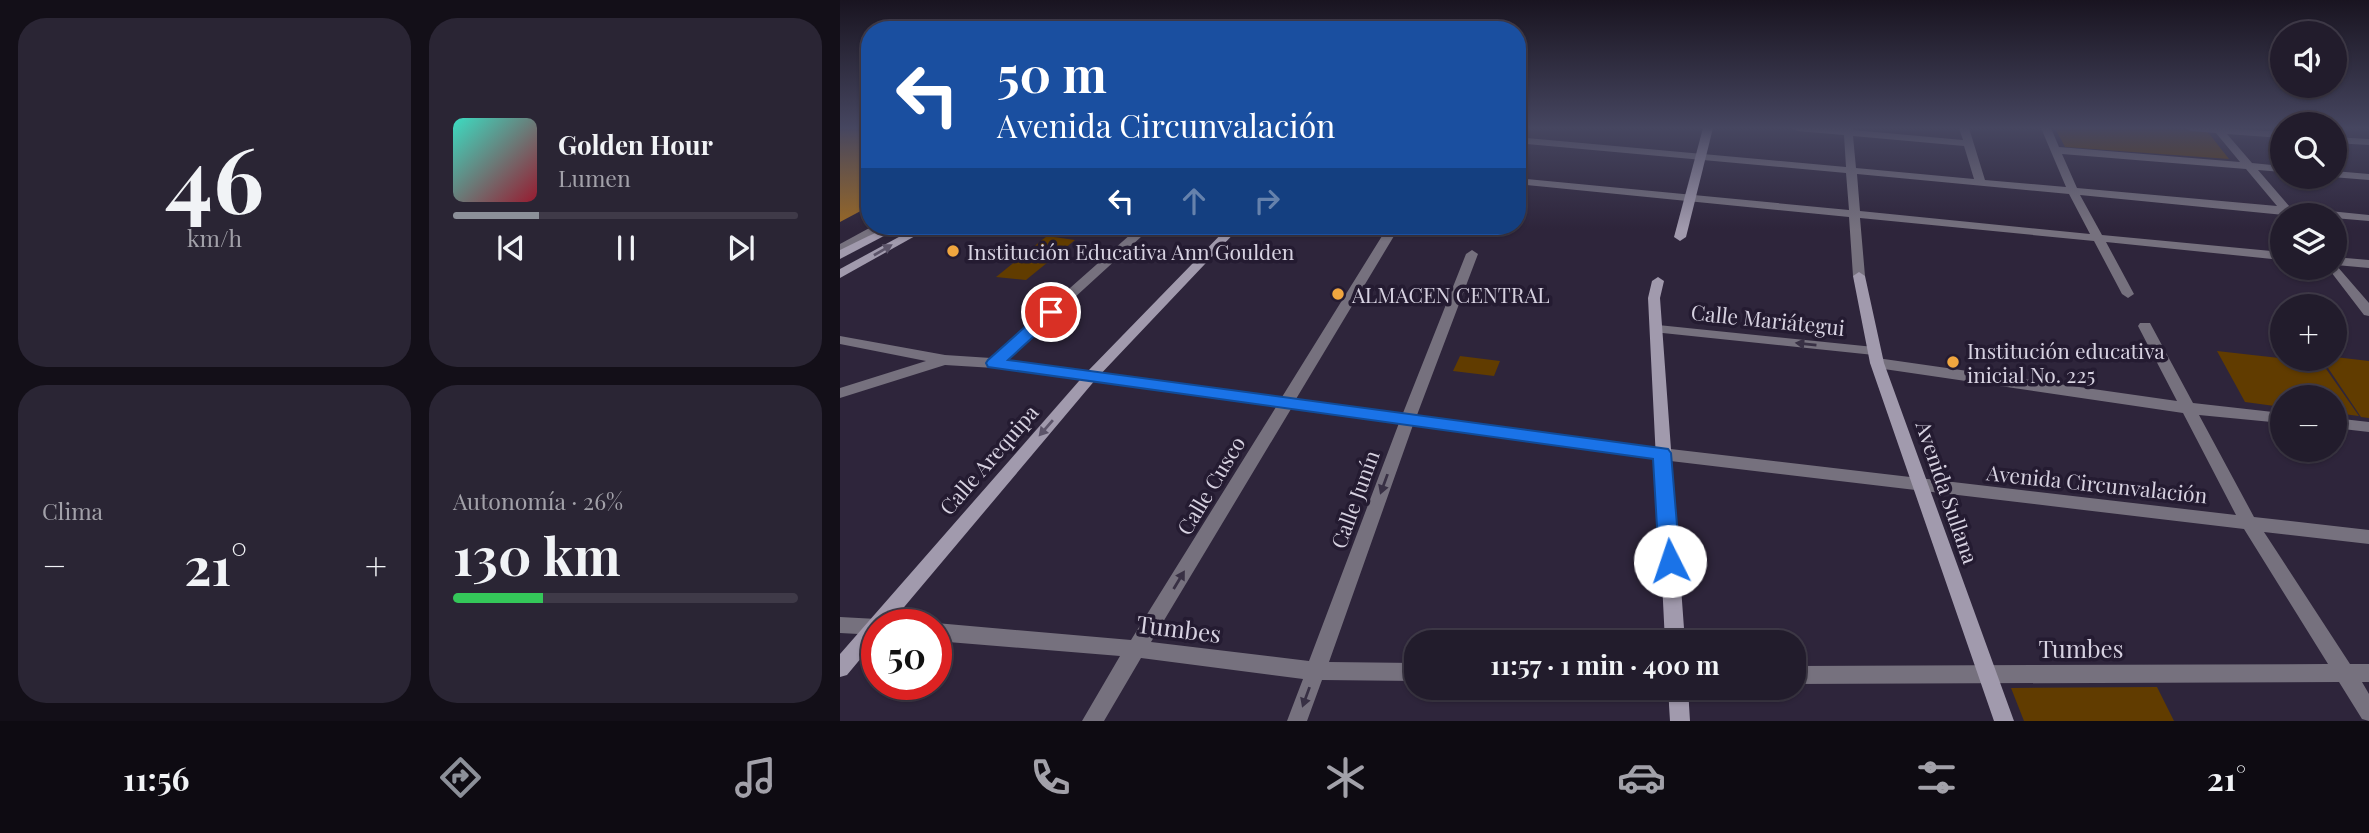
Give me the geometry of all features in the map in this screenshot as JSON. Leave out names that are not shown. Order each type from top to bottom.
[{"type":"street","points":[[1680,237],[1699,162]]},
{"type":"street","points":[[1747,162],[2270,211]]},
{"type":"street","points":[[1850,162],[1855,214]]},
{"type":"street","points":[[1974,162],[1981,183]]},
{"type":"street","points":[[2060,162],[2073,191],[2128,294]]},
{"type":"street","points":[[2200,162],[2270,168]]},
{"type":"street","points":[[2246,162],[2281,203]]},
{"type":"street","points":[[2347,175],[2369,177]]},
{"type":"street","points":[[1526,182],[2270,255]]},
{"type":"street","name":"Avenida Sullana","points":[[1855,214],[1859,276],[1876,357],[2004,721]]},
{"type":"street","points":[[2347,217],[2369,218]]},
{"type":"street","points":[[840,249],[865,235]]},
{"type":"street","points":[[840,255],[879,235]]},
{"type":"street","points":[[840,274],[911,235]]},
{"type":"street","points":[[994,363],[1137,235]]},
{"type":"street","name":"Calle Arequipa","points":[[890,609],[1091,376],[1226,235]]},
{"type":"street","name":"Calle Cusco","points":[[1091,721],[1388,236]]},
{"type":"street","name":"Calle Junín","points":[[1297,721],[1472,254]]},
{"type":"street","points":[[2347,262],[2369,264]]},
{"type":"street","points":[[2344,280],[2369,312]]},
{"type":"street","points":[[1658,281],[1654,298],[1658,329],[1662,453],[1674,630]]},
{"type":"street","points":[[2145,326],[2248,521],[2369,712]]},
{"type":"street","name":"Calle Mariátegui","points":[[1658,329],[1876,357],[2186,408],[2270,417]]},
{"type":"street","name":"Avenida Circunvalación","points":[[840,340],[945,360],[994,363],[1662,453],[2369,537]]},
{"type":"street","name":"Avenida Circunvalación","points":[[840,393],[945,360]]},
{"type":"street","points":[[2347,424],[2369,427]]},
{"type":"street","points":[[840,625],[861,626]]},
{"type":"street","name":"Tumbes","points":[[952,633],[1137,649],[1315,671],[1404,673]]},
{"type":"street","name":"Calle Arequipa","points":[[840,668],[861,643]]},
{"type":"street","name":"Tumbes","points":[[1806,676],[2369,673]]},
{"type":"street","points":[[1679,700],[1680,721]]},
{"type":"shaded area","points":[[840,162],[861,162],[861,211],[840,222]]},
{"type":"shaded area","points":[[1047,236],[1075,240],[1026,280],[996,277]]},
{"type":"shaded area","points":[[2217,351],[2270,357],[2270,371],[2328,371],[2337,385],[2270,385],[2270,405],[2245,402]]},
{"type":"shaded area","points":[[1460,356],[1500,361],[1494,376],[1453,371]]},
{"type":"shaded area","points":[[2347,358],[2369,361],[2369,418],[2361,417],[2347,396],[2347,385],[2339,385],[2330,371],[2347,371]]},
{"type":"shaded area","points":[[2347,399],[2359,416],[2347,414]]},
{"type":"shaded area","points":[[2157,687],[2174,721],[2024,721],[2011,688]]},
{"type":"place","name":"Institución Educativa Ann Goulden","points":[[953,251]]},
{"type":"place","name":"ALMACEN CENTRAL","points":[[1338,294]]},
{"type":"place","name":"Institución educativa inicial No. 225","points":[[1953,362]]},
{"type":"route","points":[[1051,312],[994,363],[1662,453],[1670,561]]}]
